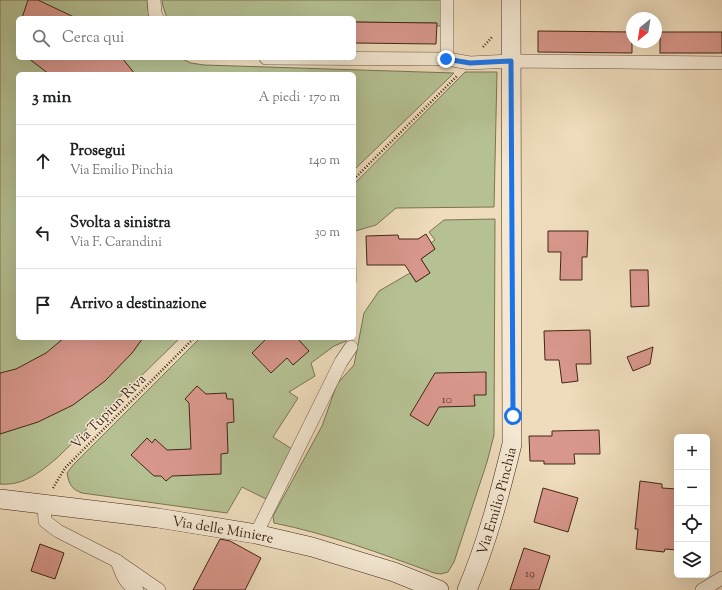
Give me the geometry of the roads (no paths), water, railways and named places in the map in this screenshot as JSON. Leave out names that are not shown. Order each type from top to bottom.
[{"type":"street","points":[[154,0],[155,13],[157,16]]},
{"type":"street","points":[[446,59],[447,0]]},
{"type":"street","name":"Via Emilio Pinchia","points":[[467,590],[480,558],[512,444],[511,0]]},
{"type":"street","points":[[356,58],[446,59],[470,63],[511,61],[722,63]]},
{"type":"street","points":[[256,534],[340,362],[350,347]]},
{"type":"street","name":"Via delle Miniere","points":[[0,499],[158,518],[256,534],[319,549],[394,572],[439,590]]},
{"type":"street","points":[[44,504],[45,521],[58,531],[117,561],[159,590]]},
{"type":"street","points":[[117,561],[129,586],[137,590]]},
{"type":"street","points":[[702,590],[722,578]]}]
